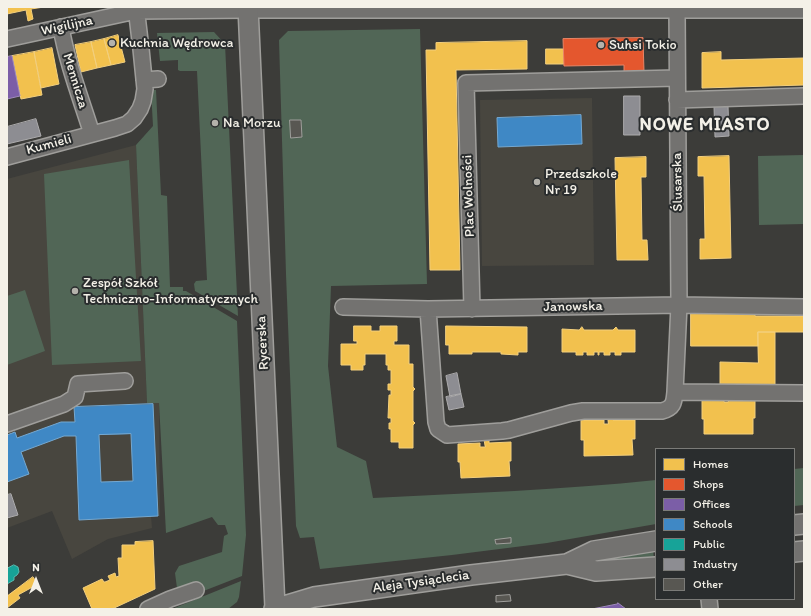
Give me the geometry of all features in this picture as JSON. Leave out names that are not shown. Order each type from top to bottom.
[{"type":"main road","name":"Rycerska","points":[[248,9],[275,609]]},
{"type":"main road","name":"Aleja Tysiąclecia","points":[[567,564],[594,551],[655,541]]},
{"type":"main road","name":"Aleja Tysiąclecia","points":[[275,609],[314,597],[471,574],[567,564],[596,571],[655,567]]},
{"type":"street","name":"Wigilijna","points":[[7,39],[136,9],[415,8],[677,10],[759,8],[804,10]]},
{"type":"street","name":"Kumieli","points":[[7,157],[115,128],[126,124],[134,118],[140,109],[145,89],[151,80],[141,49],[136,9]]},
{"type":"street","name":"Ślusarska","points":[[428,309],[436,422],[438,428],[447,435],[509,430],[583,411],[662,411],[667,410],[673,405],[675,392],[679,305],[677,10]]},
{"type":"street","name":"Mennicza","points":[[61,27],[62,39],[68,60],[92,134]]},
{"type":"street","name":"Plac Wolności","points":[[472,309],[466,83],[678,78]]},
{"type":"street","points":[[677,100],[804,96]]},
{"type":"street","name":"Janowska","points":[[343,307],[472,309],[679,305],[804,307]]},
{"type":"street","points":[[7,424],[64,404],[75,397],[78,384],[125,380]]},
{"type":"street","points":[[675,392],[804,394]]},
{"type":"street","points":[[148,609],[170,599],[196,590]]},
{"type":"shaded area","name":"Przedszkole Nr 19","points":[[592,98],[594,265],[482,266],[480,100]]},
{"type":"shaded area","name":"Zespół Szkół Techniczno-Informatycznych","points":[[136,145],[147,403],[159,403],[160,516],[151,516],[152,528],[108,539],[72,559],[52,511],[7,528],[7,179]]},
{"type":"green space","points":[[420,29],[427,284],[331,286],[328,366],[337,447],[366,461],[373,498],[550,489],[655,480],[655,524],[547,543],[320,569],[314,537],[300,538],[296,526],[279,40],[288,31]]},
{"type":"green space","points":[[214,32],[225,44],[238,316],[195,291],[194,284],[196,281],[207,280],[197,71],[178,70],[178,60],[160,61],[157,33]]},
{"type":"green space","points":[[151,90],[156,90],[161,195],[167,196],[170,287],[183,287],[183,291],[186,291],[237,321],[246,535],[242,576],[201,592],[179,590],[177,588],[175,573],[179,566],[222,552],[224,536],[228,534],[225,525],[218,525],[212,517],[166,533],[159,403],[147,403],[136,145],[153,126]]},
{"type":"green space","points":[[804,155],[804,224],[759,225],[758,156]]},
{"type":"green space","points":[[129,160],[141,361],[52,365],[44,174]]},
{"type":"green space","points":[[25,290],[45,351],[7,365],[7,296]]},
{"type":"green space","points":[[804,468],[804,505],[795,506],[795,469]]},
{"type":"green space","points":[[653,549],[654,560],[600,563],[595,561],[595,560]]},
{"type":"green space","points":[[241,581],[237,602],[228,609],[172,609]]},
{"type":"building: Homes","points":[[7,7],[44,7],[31,9],[33,19],[28,21],[26,10],[7,14]]},
{"type":"building: Homes","points":[[118,35],[125,62],[111,65],[104,39]]},
{"type":"building: Homes","points":[[104,39],[111,65],[97,68],[91,42]]},
{"type":"building: Homes","points":[[527,41],[527,69],[456,70],[460,270],[430,270],[426,50],[436,50],[436,43]]},
{"type":"building: Homes","points":[[91,42],[97,68],[81,72],[75,45]]},
{"type":"building: Homes","points":[[52,48],[59,84],[41,88],[34,52]]},
{"type":"building: Homes","points":[[546,49],[564,49],[564,64],[546,64]]},
{"type":"building: Homes","points":[[34,52],[42,95],[21,99],[12,56]]},
{"type":"building: Homes","points":[[721,52],[721,60],[804,58],[804,85],[702,88],[702,53]]},
{"type":"building: Homes","points":[[729,156],[731,258],[700,259],[700,239],[705,239],[704,176],[698,176],[698,157]]},
{"type":"building: Homes","points":[[646,157],[646,177],[641,177],[642,240],[647,240],[648,260],[617,260],[615,158]]},
{"type":"building: Homes","points":[[691,312],[755,312],[755,316],[804,316],[804,332],[758,332],[758,346],[691,346]]},
{"type":"building: Homes","points":[[354,326],[371,326],[371,331],[380,331],[380,326],[397,326],[397,341],[394,341],[394,345],[409,345],[409,364],[413,364],[413,387],[415,389],[413,391],[413,421],[415,423],[413,425],[413,448],[399,448],[399,442],[391,442],[391,429],[389,429],[389,423],[391,423],[391,418],[388,418],[389,395],[391,395],[391,390],[388,390],[388,384],[391,384],[391,370],[388,370],[388,365],[386,365],[386,354],[365,354],[365,365],[363,365],[363,370],[351,370],[351,365],[341,365],[341,344],[357,344],[357,341],[354,341]]},
{"type":"building: Homes","points":[[446,326],[527,327],[527,352],[518,352],[518,355],[501,354],[501,352],[449,354],[449,345],[446,345]]},
{"type":"building: Homes","points":[[582,327],[584,330],[613,330],[616,327],[618,330],[635,330],[635,352],[621,352],[621,355],[615,355],[615,352],[610,352],[610,355],[604,355],[604,352],[599,352],[598,355],[598,352],[594,352],[594,355],[587,355],[587,352],[583,352],[583,355],[576,355],[576,352],[562,352],[562,329],[579,330]]},
{"type":"building: Homes","points":[[758,332],[775,332],[775,388],[720,387],[720,362],[758,363]]},
{"type":"building: Homes","points":[[728,396],[755,399],[753,434],[704,434],[702,399],[724,399],[724,402],[728,402]]},
{"type":"building: Homes","points":[[608,416],[613,416],[613,420],[635,420],[635,439],[632,439],[633,455],[584,456],[584,440],[581,440],[581,420],[604,420],[604,424],[608,424]]},
{"type":"building: Homes","points":[[484,438],[489,438],[489,443],[511,442],[511,461],[509,461],[510,476],[461,478],[460,462],[458,462],[458,444],[480,443],[480,447],[485,447]]},
{"type":"building: Homes","points":[[153,541],[155,589],[112,609],[92,609],[83,588],[102,579],[104,582],[110,580],[108,576],[115,573],[116,577],[119,576],[118,558],[122,558],[122,545],[135,545],[135,542]]},
{"type":"building: Homes","points":[[33,577],[38,584],[18,595],[20,598],[7,608],[7,594],[8,595]]},
{"type":"building: Shops","points":[[643,38],[644,72],[624,72],[624,65],[564,66],[563,39]]},
{"type":"building: Offices","points":[[12,56],[20,96],[7,99],[7,57]]},
{"type":"building: Offices","points":[[618,603],[626,609],[592,609],[617,604]]},
{"type":"building: Schools","points":[[581,115],[582,144],[498,147],[497,118]]},
{"type":"building: Schools","points":[[153,404],[158,516],[79,520],[76,436],[64,436],[21,452],[29,474],[7,482],[7,435],[15,432],[17,438],[61,422],[75,422],[74,407]],"holes":[[[131,434],[133,481],[101,482],[99,435]]]},
{"type":"building: Public","points":[[14,565],[18,567],[19,572],[14,577],[14,580],[7,584],[7,568]]},
{"type":"building: Industry","points":[[624,96],[640,96],[640,135],[624,135]]},
{"type":"building: Industry","points":[[728,106],[729,136],[715,137],[714,107]]},
{"type":"building: Industry","points":[[36,119],[41,136],[7,144],[7,127]]},
{"type":"building: Industry","points":[[457,373],[461,394],[450,397],[446,376]]},
{"type":"building: Industry","points":[[461,394],[464,407],[449,410],[446,397]]},
{"type":"building: Industry","points":[[11,494],[18,515],[7,518],[7,495]]},
{"type":"building: Other","points":[[290,120],[301,120],[302,137],[291,138]]},
{"type":"building: Other","points":[[511,538],[511,543],[496,544],[495,540]]},
{"type":"building: Other","points":[[510,595],[511,601],[496,602],[496,596]]},
{"type":"place","name":"Kuchnia Wędrowca","points":[[112,43]]},
{"type":"place","name":"Suhsi Tokio","points":[[601,45]]},
{"type":"place","name":"Na Morzu","points":[[215,123]]},
{"type":"place","name":"Przedszkole Nr 19","points":[[537,182]]},
{"type":"place","name":"Zespół Szkół Techniczno-Informatycznych","points":[[75,291]]},
{"type":"district","name":"NOWE MIASTO","points":[[705,125]]}]
